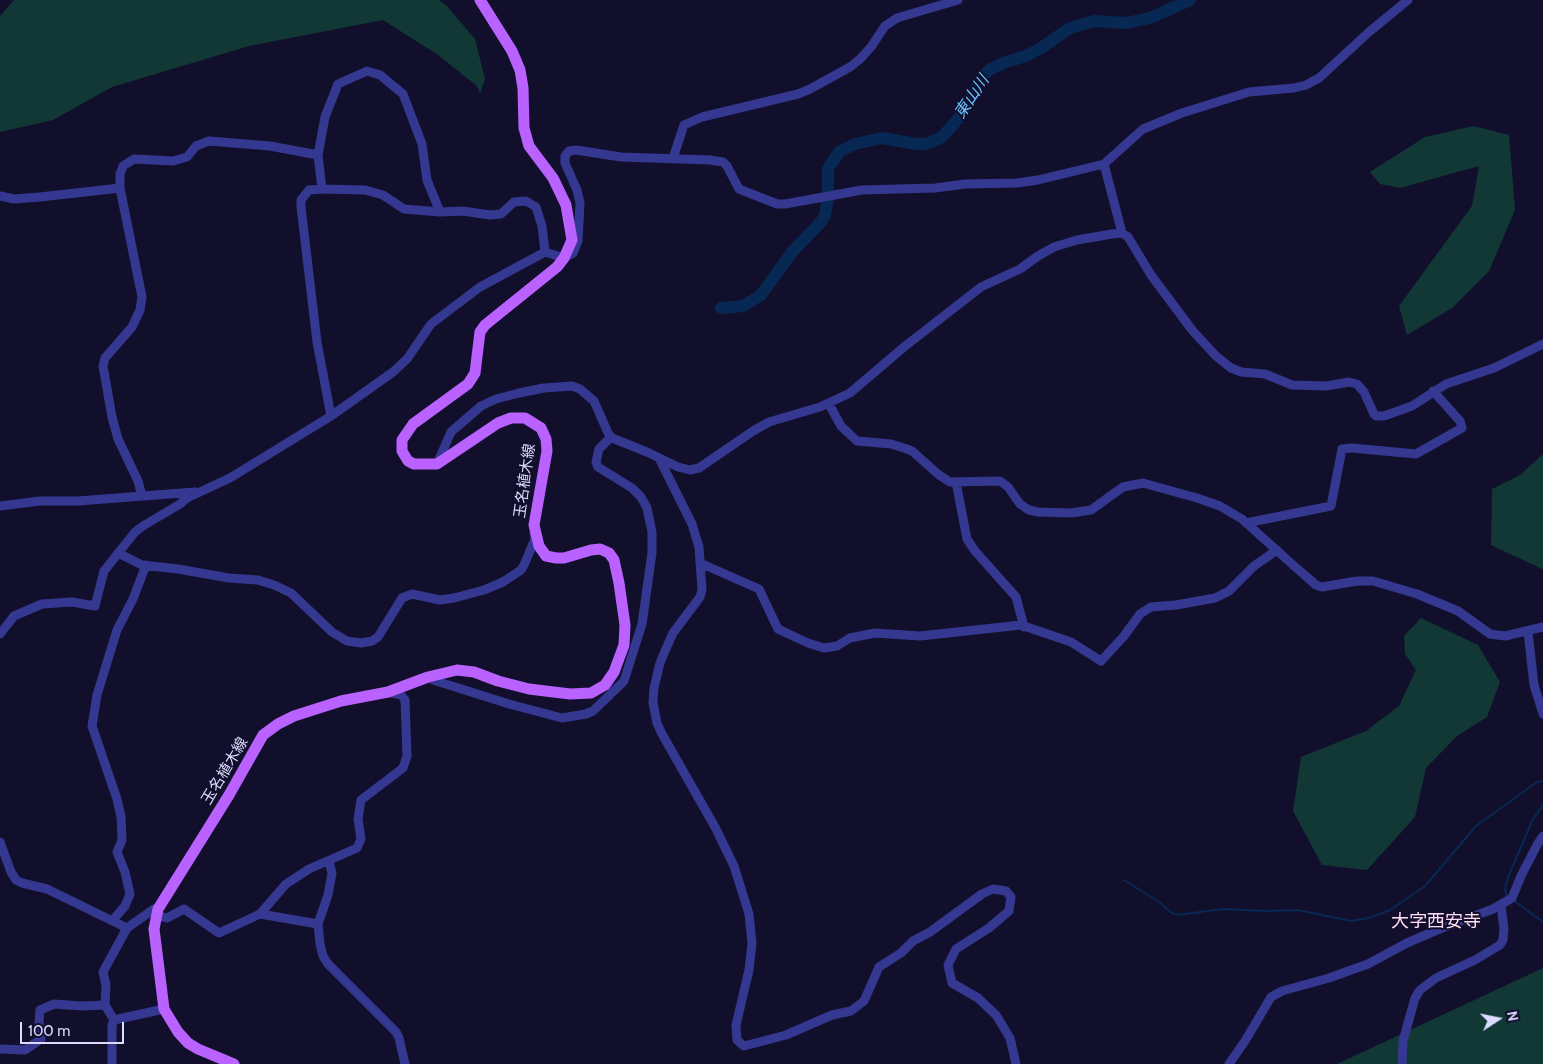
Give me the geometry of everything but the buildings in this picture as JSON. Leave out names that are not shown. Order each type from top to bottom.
[{"type":"main road","points":[[437,464],[414,464],[408,461],[402,450],[402,440],[414,424],[468,384],[475,373],[480,332],[485,325],[557,267],[564,258],[572,240],[566,205],[553,178],[530,146],[524,128],[523,88],[520,70],[512,51],[480,0]]},
{"type":"main road","name":"玉名植木線","points":[[157,912],[263,736],[278,724],[294,716],[341,701],[388,692],[428,677],[458,670],[474,672],[528,689],[570,694],[591,693],[605,685],[614,672],[624,645],[625,625],[614,560],[609,553],[600,549],[564,558],[556,558],[546,556],[539,546],[534,525],[547,451],[546,439],[541,428],[525,418],[511,418],[498,423],[437,464]]},
{"type":"main road","points":[[157,912],[154,929],[164,1009],[178,1032],[188,1043],[234,1064]]},
{"type":"street","points":[[673,158],[684,125],[702,117],[798,94],[860,60],[885,26],[898,18],[958,0]]},
{"type":"street","points":[[0,634],[14,616],[42,604],[72,602],[95,606],[104,571],[135,532],[143,526],[200,492],[230,478],[331,416],[393,372],[407,359],[430,324],[480,288],[545,252],[564,258],[573,253],[578,240],[580,203],[577,190],[565,163],[565,156],[569,151],[576,150],[621,157],[673,158],[723,162],[728,166],[738,189],[777,204],[862,190],[912,190],[965,184],[1016,183],[1038,180],[1104,164],[1143,129],[1182,113],[1249,92],[1294,88],[1306,85],[1319,78],[1368,32],[1408,0]]},
{"type":"street","points":[[322,189],[318,155],[325,117],[338,84],[367,71],[380,75],[403,94],[422,144],[427,180],[440,212]]},
{"type":"street","points":[[142,496],[138,481],[118,439],[103,366],[105,358],[132,327],[140,310],[142,297],[120,188],[120,174],[123,166],[134,159],[173,161],[187,157],[196,146],[209,141],[270,146],[318,155]]},
{"type":"street","points":[[1104,164],[1122,233],[1128,237],[1151,275],[1192,330],[1216,356],[1235,370],[1266,374],[1292,385],[1326,386],[1349,382],[1357,384],[1364,392],[1374,414],[1379,416],[1412,406],[1446,384],[1494,368],[1543,344]]},
{"type":"street","points":[[0,196],[14,199],[120,188]]},
{"type":"street","points":[[331,416],[317,342],[301,207],[301,200],[310,190],[365,190],[383,195],[404,209],[440,212],[463,211],[490,215],[501,214],[514,202],[526,201],[536,207],[542,226],[545,252]]},
{"type":"street","points":[[437,464],[451,432],[481,406],[504,396],[544,388],[572,386],[580,389],[594,402],[608,433],[618,442],[685,469],[698,468],[769,422],[829,404],[850,393],[904,347],[981,287],[1020,269],[1054,247],[1077,240],[1122,233]]},
{"type":"street","points":[[1246,523],[1331,506],[1342,449],[1352,448],[1416,454],[1462,428],[1460,421],[1433,391]]},
{"type":"street","points":[[829,404],[841,426],[857,441],[890,444],[912,451],[950,482],[1000,481],[1008,487],[1020,504],[1029,510],[1057,514],[1091,510],[1123,486],[1143,483],[1220,506],[1246,523],[1316,584],[1322,587],[1357,581],[1373,582],[1416,594],[1458,611],[1490,634],[1505,636],[1543,627]]},
{"type":"street","points":[[428,677],[509,704],[562,718],[593,711],[624,681],[642,624],[651,562],[652,532],[647,508],[641,497],[632,488],[598,467],[596,462],[599,449],[611,437]]},
{"type":"street","points":[[659,457],[692,524],[699,547],[702,590],[700,597],[673,632],[660,663],[654,688],[653,704],[657,723],[662,734],[715,827],[734,866],[749,914],[752,943],[749,970],[736,1025],[737,1040],[744,1046],[786,1035],[832,1015],[852,1011],[864,1001],[879,967],[901,953],[913,941],[930,932],[982,894],[993,889],[1006,891],[1011,897],[1009,911],[989,928],[956,949],[948,965],[952,983],[978,998],[996,1015],[1010,1038],[1016,1064]]},
{"type":"street","points":[[956,482],[967,539],[975,551],[1016,597],[1024,627]]},
{"type":"street","points":[[0,506],[40,501],[200,492]]},
{"type":"street","points":[[118,553],[146,565],[229,578],[258,580],[274,585],[291,593],[332,632],[347,641],[361,643],[372,641],[378,637],[402,598],[412,594],[440,600],[454,598],[484,590],[503,582],[522,570],[535,539],[534,525]]},
{"type":"street","points":[[700,563],[759,589],[778,629],[824,648],[837,646],[850,638],[875,633],[920,636],[1021,626],[1070,642],[1101,661],[1124,636],[1140,614],[1151,607],[1176,605],[1215,598],[1229,591],[1254,566],[1277,550]]},
{"type":"street","points":[[113,920],[124,906],[130,894],[125,872],[117,852],[122,840],[121,817],[117,799],[92,726],[98,695],[117,630],[133,599],[146,565]]},
{"type":"street","points":[[1528,632],[1534,685],[1543,714]]},
{"type":"street","points":[[114,1020],[105,1005],[106,985],[103,972],[127,928],[154,909],[166,918],[184,909],[219,933],[260,914],[286,884],[308,869],[357,848],[361,839],[358,819],[361,800],[404,768],[407,756],[405,700],[401,695],[388,692]]},
{"type":"street","points":[[1229,1064],[1245,1041],[1270,997],[1282,991],[1368,964],[1437,930],[1502,905],[1512,898],[1520,876],[1536,845],[1543,836]]},
{"type":"street","points":[[0,842],[11,872],[16,880],[47,889],[127,928]]},
{"type":"street","points":[[330,861],[332,874],[328,895],[318,924],[323,956],[328,964],[396,1032],[404,1064]]},
{"type":"street","points":[[1402,1064],[1403,1041],[1415,998],[1420,990],[1436,978],[1475,960],[1500,945],[1503,940],[1504,929],[1502,905]]},
{"type":"street","points":[[260,914],[318,924]]},
{"type":"street","points":[[0,1049],[25,1050],[41,1039],[38,1023],[40,1010],[54,1004],[105,1005]]},
{"type":"street","points":[[114,1020],[164,1009]]},
{"type":"street","points":[[112,1064],[112,1025],[114,1020]]},
{"type":"green space","points":[[14,0],[439,0],[446,5],[475,39],[485,79],[480,94],[477,86],[438,55],[383,20],[249,46],[112,87],[53,120],[0,132],[0,16]]},
{"type":"green space","points":[[1473,126],[1509,135],[1515,210],[1489,271],[1452,308],[1407,335],[1399,306],[1472,206],[1479,166],[1400,188],[1380,184],[1370,172],[1425,137]]},
{"type":"green space","points":[[1543,454],[1542,569],[1491,545],[1492,489],[1520,475]]},
{"type":"green space","points":[[1421,618],[1478,645],[1500,682],[1487,717],[1457,736],[1426,768],[1415,817],[1367,870],[1322,865],[1293,811],[1301,757],[1366,731],[1399,706],[1416,670],[1405,654],[1404,636]]},
{"type":"green space","points":[[1543,968],[1543,1064],[1337,1064]]},
{"type":"waterway","name":"東山川","points":[[721,308],[743,306],[761,295],[792,252],[821,222],[825,215],[828,197],[828,169],[839,152],[855,144],[882,138],[916,144],[926,144],[938,139],[958,119],[983,76],[989,70],[1026,56],[1070,28],[1094,21],[1126,23],[1150,18],[1190,0]]},
{"type":"waterway","points":[[1124,880],[1159,902],[1172,913],[1178,915],[1223,909],[1298,910],[1351,921],[1369,918],[1390,910],[1425,886],[1476,826],[1537,782],[1543,781]]},
{"type":"waterway","points":[[1509,897],[1506,894],[1505,888],[1508,877],[1533,819],[1543,805]]},
{"type":"waterway","points":[[1513,900],[1543,922]]},
{"type":"district","name":"大字西安寺","points":[[1436,922]]}]
